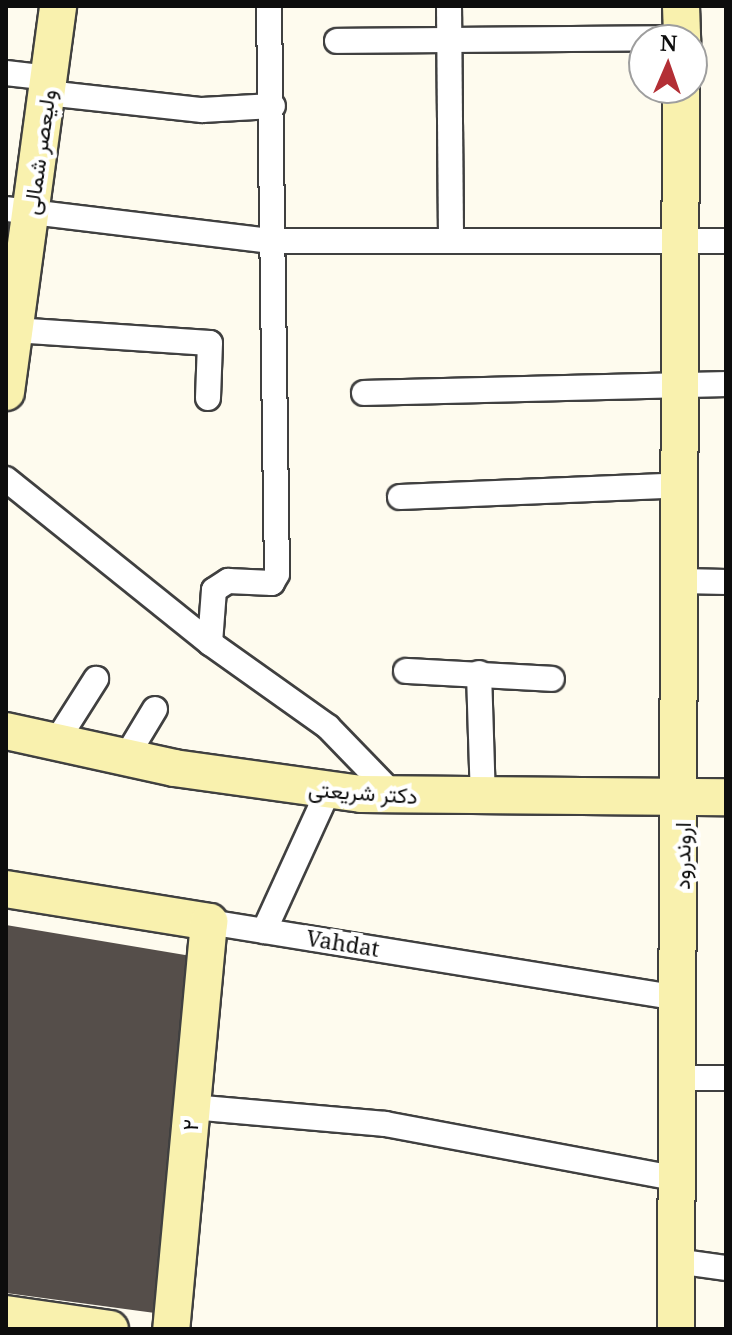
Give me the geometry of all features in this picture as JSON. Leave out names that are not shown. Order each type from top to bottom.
[{"type":"street","name":"ولیعصر شمالی","points":[[6,392],[18,211],[48,86],[58,6]]},
{"type":"street","points":[[210,643],[214,590],[228,581],[272,583],[277,574],[273,106],[269,6]]},
{"type":"street","points":[[449,6],[451,241]]},
{"type":"street","points":[[337,41],[449,42],[628,31]]},
{"type":"street","points":[[6,73],[48,86],[202,110],[273,106]]},
{"type":"street","name":"اروندرود","points":[[676,1329],[683,797],[681,104]]},
{"type":"street","points":[[18,211],[272,241],[726,241]]},
{"type":"street","points":[[12,321],[210,343],[208,398]]},
{"type":"street","points":[[364,393],[726,384]]},
{"type":"street","points":[[6,479],[210,643],[328,727],[394,795]]},
{"type":"street","points":[[400,497],[682,485]]},
{"type":"street","points":[[682,581],[726,582]]},
{"type":"street","points":[[406,671],[552,679]]},
{"type":"street","points":[[479,673],[483,797]]},
{"type":"street","points":[[56,742],[96,679]]},
{"type":"street","points":[[126,757],[155,709]]},
{"type":"street","name":"دکتر شریعتی","points":[[6,731],[126,757],[328,791],[483,797],[726,797]]},
{"type":"street","points":[[264,931],[328,791]]},
{"type":"street","name":"Vahdat","points":[[6,889],[680,998]]},
{"type":"street","name":"۲","points":[[171,1329],[209,922]]},
{"type":"street","points":[[679,1078],[726,1078]]},
{"type":"street","points":[[192,1107],[385,1124],[678,1179]]},
{"type":"street","points":[[676,1261],[726,1268]]},
{"type":"street","points":[[6,1314],[106,1329]]},
{"type":"building","points":[[6,925],[191,956],[155,1313],[6,1293]]}]
